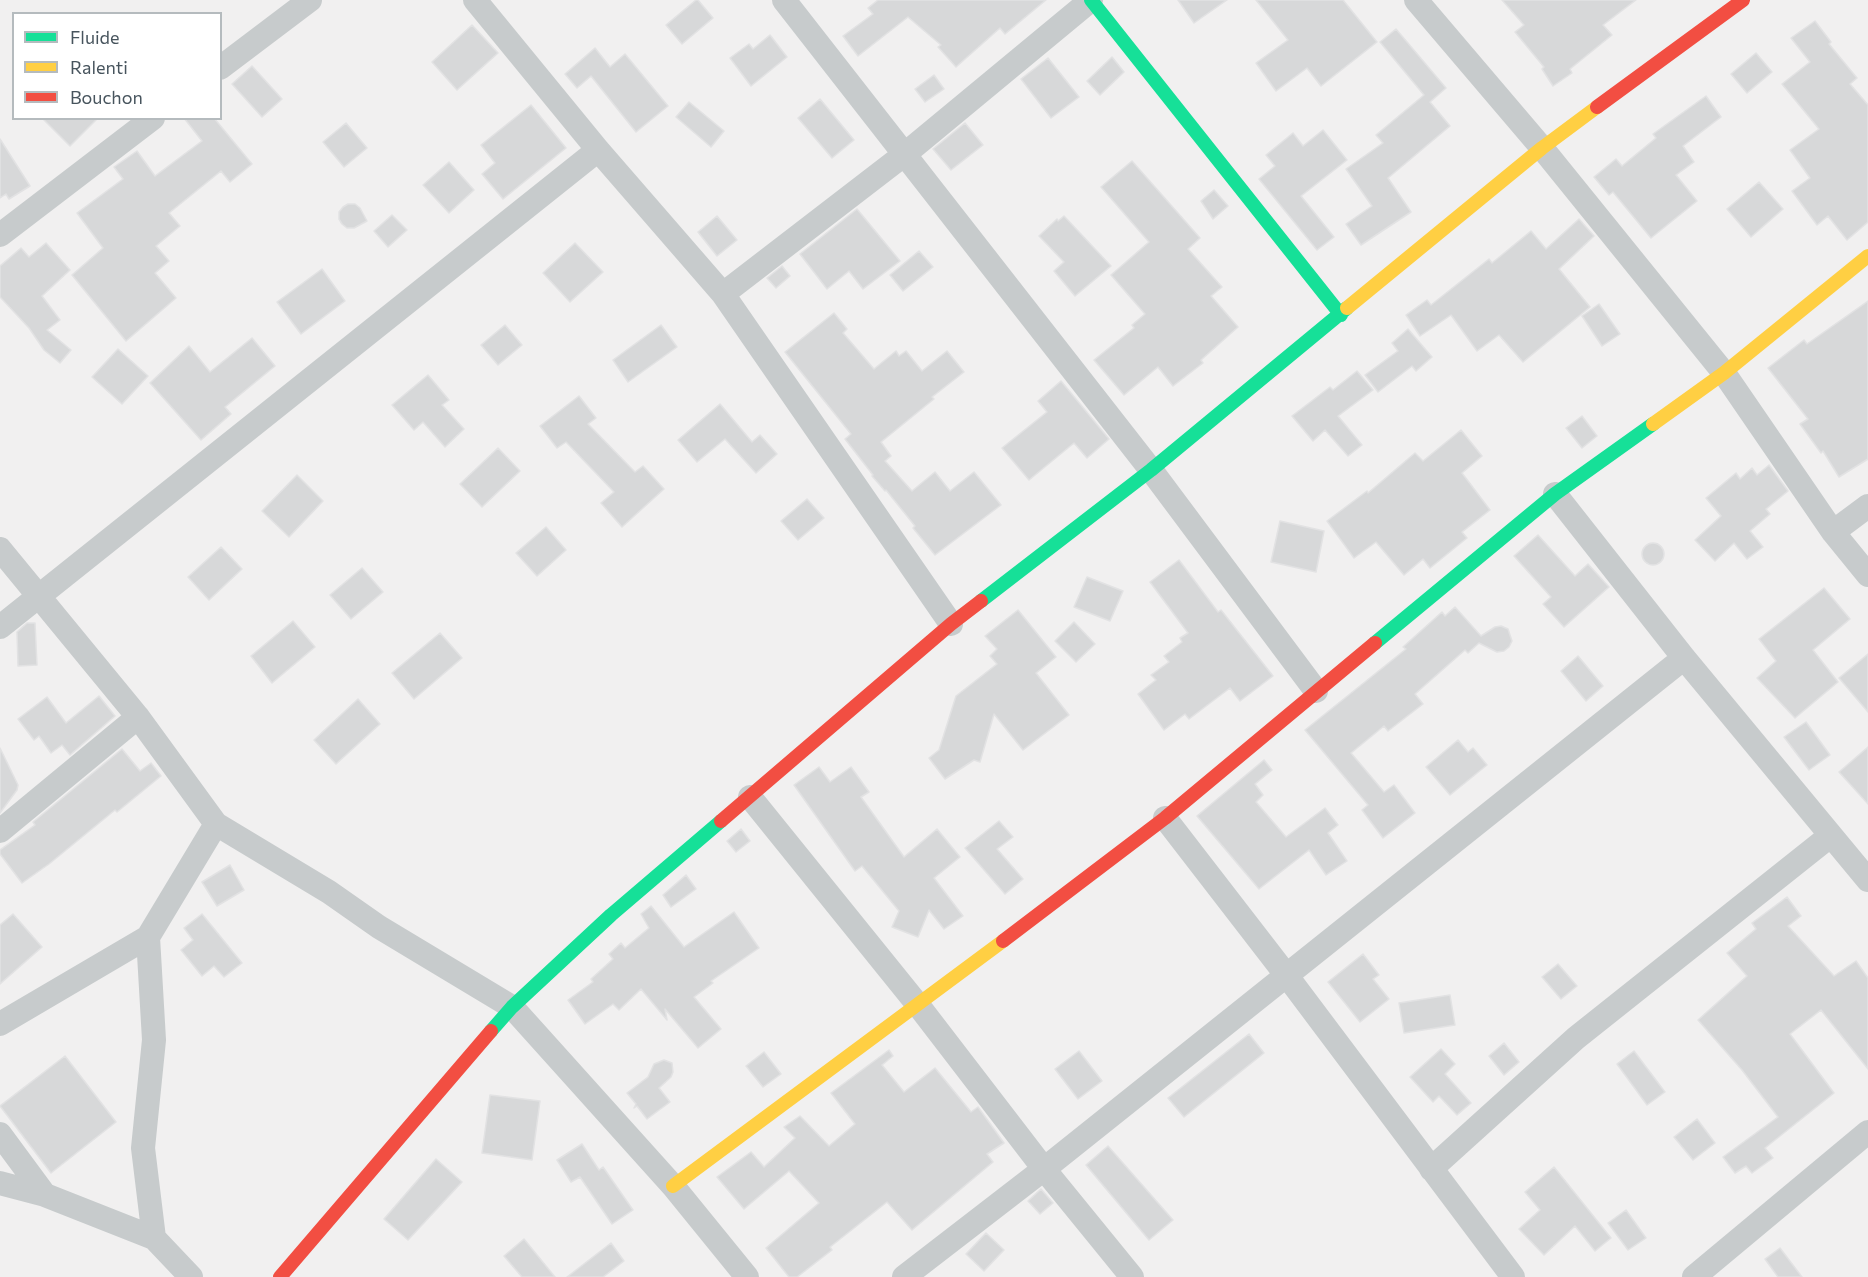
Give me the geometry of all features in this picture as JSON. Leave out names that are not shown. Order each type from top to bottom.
[{"type":"main road","points":[[1091,0],[1341,315]]},
{"type":"main road","points":[[280,1277],[512,1007],[611,915],[951,624],[1151,470],[1542,148],[1740,1]]},
{"type":"main road","points":[[673,1186],[918,1005],[1165,818],[1555,494],[1725,373],[1868,256]]},
{"type":"street","points":[[222,66],[310,0]]},
{"type":"street","points":[[475,0],[598,150],[723,294],[951,624]]},
{"type":"street","points":[[784,0],[1151,470],[1316,691]]},
{"type":"street","points":[[723,294],[905,154],[1091,0]]},
{"type":"street","points":[[1416,0],[1542,148],[1725,373],[1833,532],[1868,575]]},
{"type":"street","points":[[0,235],[150,120]]},
{"type":"street","points":[[0,627],[598,150]]},
{"type":"street","points":[[1555,494],[1684,658],[1868,880]]},
{"type":"street","points":[[1833,532],[1868,507]]},
{"type":"street","points":[[0,549],[138,717],[216,824],[328,892],[379,927],[512,1007],[673,1186],[747,1277]]},
{"type":"street","points":[[904,1277],[1044,1169],[1684,658]]},
{"type":"street","points":[[0,831],[138,717]]},
{"type":"street","points":[[750,797],[918,1005],[1044,1169],[1132,1277]]},
{"type":"street","points":[[1165,818],[1513,1277]]},
{"type":"street","points":[[0,1024],[148,937],[216,824]]},
{"type":"street","points":[[1431,1169],[1576,1038],[1830,836]]},
{"type":"street","points":[[148,937],[154,1040],[143,1148],[154,1238]]},
{"type":"street","points":[[1694,1277],[1868,1132]]},
{"type":"street","points":[[0,1134],[45,1196]]},
{"type":"street","points":[[0,1182],[45,1196],[154,1238],[191,1277]]},
{"type":"building","points":[[696,0],[713,18],[682,44],[666,25]]},
{"type":"building","points":[[878,0],[1046,0],[1005,34],[1000,28],[956,67],[938,47],[941,45],[908,17],[858,56],[843,36],[873,14],[868,8]]},
{"type":"building","points":[[1178,0],[1227,0],[1194,23]]},
{"type":"building","points":[[1256,0],[1343,0],[1377,42],[1321,86],[1307,68],[1276,91],[1256,63],[1288,40]]},
{"type":"building","points":[[1502,0],[1636,0],[1603,25],[1612,35],[1570,69],[1572,73],[1553,86],[1542,69],[1544,67],[1515,32],[1524,25]]},
{"type":"building","points":[[1815,21],[1831,42],[1829,44],[1857,78],[1850,84],[1868,105],[1868,222],[1847,240],[1828,216],[1817,225],[1792,191],[1810,178],[1790,150],[1819,129],[1782,84],[1810,62],[1791,38]]},
{"type":"building","points":[[472,25],[498,53],[457,90],[432,62]]},
{"type":"building","points":[[1396,29],[1446,88],[1430,102],[1450,126],[1388,178],[1411,212],[1361,245],[1346,224],[1372,206],[1346,169],[1383,143],[1376,135],[1424,95],[1380,42]]},
{"type":"building","points":[[770,35],[787,57],[751,86],[730,58],[749,44],[753,49]]},
{"type":"building","points":[[595,48],[610,67],[625,54],[668,106],[636,132],[591,76],[577,88],[565,74]]},
{"type":"building","points":[[1756,53],[1772,72],[1747,93],[1731,74]]},
{"type":"building","points":[[1112,57],[1124,72],[1100,95],[1087,81]]},
{"type":"building","points":[[1048,58],[1079,97],[1051,118],[1021,79]]},
{"type":"building","points":[[252,66],[282,99],[262,117],[232,84]]},
{"type":"building","points":[[934,75],[944,89],[925,102],[915,89]]},
{"type":"building","points":[[1706,96],[1721,117],[1683,146],[1694,162],[1676,175],[1697,201],[1651,238],[1613,192],[1609,195],[1594,177],[1616,159],[1622,166],[1656,138],[1653,134]]},
{"type":"building","points":[[820,99],[854,140],[832,158],[798,118]]},
{"type":"building","points":[[689,102],[724,131],[711,147],[676,117]]},
{"type":"building","points":[[531,105],[566,148],[503,199],[482,174],[495,163],[481,145]]},
{"type":"building","points":[[44,120],[96,120],[70,146]]},
{"type":"building","points":[[186,120],[216,120],[252,164],[230,182],[221,171],[169,213],[180,226],[156,246],[169,261],[155,273],[176,298],[126,341],[72,275],[103,248],[77,213],[123,179],[114,167],[137,151],[155,176],[202,141]]},
{"type":"building","points":[[346,123],[367,148],[344,167],[323,142]]},
{"type":"building","points":[[965,123],[983,145],[951,170],[933,149]]},
{"type":"building","points":[[1323,130],[1347,160],[1301,196],[1334,237],[1317,250],[1259,179],[1275,166],[1266,155],[1293,133],[1303,146]]},
{"type":"building","points":[[0,139],[30,186],[9,199],[6,194],[0,198]]},
{"type":"building","points":[[1132,161],[1200,238],[1188,249],[1222,287],[1211,296],[1238,327],[1201,360],[1203,363],[1173,386],[1158,367],[1124,395],[1094,360],[1134,328],[1132,325],[1145,314],[1111,275],[1149,242],[1101,187]]},
{"type":"building","points":[[449,162],[474,190],[449,213],[423,185]]},
{"type":"building","points":[[1759,182],[1783,209],[1751,237],[1727,209]]},
{"type":"building","points":[[1214,190],[1228,206],[1213,219],[1201,201]]},
{"type":"building","points":[[348,204],[355,204],[360,208],[367,221],[354,228],[347,228],[342,224],[339,212]]},
{"type":"building","points":[[857,209],[900,261],[863,289],[849,271],[827,289],[800,254]]},
{"type":"building","points":[[392,215],[407,230],[388,247],[374,231]]},
{"type":"building","points":[[717,216],[737,240],[717,256],[698,232]]},
{"type":"building","points":[[1064,216],[1111,266],[1075,296],[1054,271],[1064,262],[1039,236],[1057,219],[1058,221]]},
{"type":"building","points":[[1579,219],[1594,236],[1559,269],[1590,307],[1523,362],[1499,335],[1477,351],[1451,315],[1420,336],[1406,315],[1427,300],[1431,305],[1489,259],[1492,263],[1531,231],[1546,249]]},
{"type":"building","points":[[46,243],[70,270],[42,296],[60,320],[47,330],[71,350],[60,363],[44,350],[29,328],[0,297],[0,266],[21,248],[29,257]]},
{"type":"building","points":[[575,243],[603,272],[570,302],[543,273]]},
{"type":"building","points":[[919,251],[933,267],[903,291],[890,275]]},
{"type":"building","points":[[782,266],[790,276],[776,288],[767,278]]},
{"type":"building","points":[[322,269],[345,301],[301,334],[277,302]]},
{"type":"building","points":[[1868,301],[1868,459],[1839,477],[1823,451],[1821,453],[1800,424],[1808,419],[1768,368],[1804,340],[1807,344]]},
{"type":"building","points":[[1599,304],[1620,334],[1602,346],[1582,316]]},
{"type":"building","points":[[834,313],[847,329],[843,333],[874,369],[896,351],[899,356],[906,351],[922,371],[947,351],[964,372],[881,442],[891,456],[885,461],[912,491],[935,472],[950,491],[974,472],[1001,505],[935,555],[913,528],[915,526],[872,476],[845,439],[851,434],[785,352]]},
{"type":"building","points":[[505,325],[522,345],[498,365],[481,345]]},
{"type":"building","points":[[661,325],[677,347],[628,382],[613,360]]},
{"type":"building","points":[[1408,329],[1432,357],[1416,371],[1412,366],[1378,392],[1365,375],[1398,351],[1392,343]]},
{"type":"building","points":[[252,338],[275,366],[225,407],[231,414],[201,440],[150,383],[189,346],[210,372]]},
{"type":"building","points":[[118,349],[148,376],[122,404],[92,377]]},
{"type":"building","points":[[1357,371],[1373,390],[1338,416],[1362,445],[1348,456],[1325,430],[1313,441],[1292,416],[1330,387],[1333,390]]},
{"type":"building","points":[[428,375],[449,400],[442,405],[464,429],[445,447],[423,422],[414,430],[392,405]]},
{"type":"building","points":[[1061,381],[1109,439],[1087,458],[1074,443],[1029,480],[1002,448],[1047,412],[1038,401]]},
{"type":"building","points":[[579,396],[596,418],[588,424],[635,472],[643,466],[664,489],[622,527],[601,503],[614,492],[566,442],[557,448],[540,426]]},
{"type":"building","points":[[720,404],[752,442],[760,435],[777,454],[756,473],[725,439],[697,462],[678,440]]},
{"type":"building","points":[[1582,416],[1597,436],[1582,448],[1566,428]]},
{"type":"building","points":[[1461,430],[1482,456],[1462,473],[1490,510],[1462,532],[1467,538],[1430,568],[1423,559],[1404,575],[1376,542],[1354,558],[1327,521],[1367,491],[1368,493],[1415,453],[1423,461]]},
{"type":"building","points":[[498,448],[520,471],[482,507],[460,484]]},
{"type":"building","points":[[1769,465],[1788,491],[1766,509],[1770,514],[1750,531],[1763,547],[1747,559],[1734,543],[1715,561],[1695,540],[1721,516],[1706,498],[1736,473],[1740,479],[1752,468],[1757,475]]},
{"type":"building","points":[[297,475],[323,501],[289,537],[262,511]]},
{"type":"building","points":[[807,499],[824,518],[798,540],[781,521]]},
{"type":"building","points":[[1280,521],[1324,531],[1316,572],[1271,562]]},
{"type":"building","points":[[546,527],[566,550],[537,576],[516,553]]},
{"type":"building","points":[[1538,535],[1575,576],[1588,564],[1609,587],[1564,627],[1543,604],[1551,597],[1514,556]]},
{"type":"building","points":[[1653,543],[1661,546],[1664,554],[1661,562],[1653,565],[1645,562],[1642,554],[1645,546]]},
{"type":"building","points":[[221,547],[242,569],[209,600],[188,577]]},
{"type":"building","points":[[1179,560],[1218,612],[1221,610],[1273,676],[1240,701],[1230,688],[1189,719],[1185,714],[1164,730],[1138,694],[1156,680],[1151,675],[1169,662],[1164,656],[1182,642],[1180,638],[1188,633],[1150,582]]},
{"type":"building","points":[[362,568],[383,592],[351,619],[330,595]]},
{"type":"building","points":[[1087,577],[1123,591],[1110,621],[1074,607]]},
{"type":"building","points":[[1824,588],[1850,619],[1813,650],[1838,682],[1795,718],[1757,678],[1776,661],[1759,639]]},
{"type":"building","points":[[1455,607],[1481,636],[1501,626],[1508,629],[1512,641],[1504,651],[1497,652],[1479,643],[1468,653],[1465,650],[1415,694],[1423,704],[1388,731],[1384,726],[1351,753],[1384,792],[1394,785],[1415,813],[1383,838],[1362,810],[1368,805],[1305,730],[1406,649],[1403,647],[1442,612],[1445,616]]},
{"type":"building","points":[[1018,610],[1056,657],[1036,673],[1069,715],[1023,750],[994,714],[980,762],[974,760],[945,779],[929,758],[939,750],[956,696],[997,664],[990,656],[997,649],[985,636]]},
{"type":"building","points":[[293,621],[315,647],[272,683],[251,656]]},
{"type":"building","points":[[1074,622],[1095,644],[1076,662],[1055,641]]},
{"type":"building","points":[[27,623],[35,623],[37,665],[18,666],[17,632]]},
{"type":"building","points":[[440,633],[462,658],[414,699],[392,673]]},
{"type":"building","points":[[1868,654],[1868,712],[1839,678]]},
{"type":"building","points":[[1578,656],[1603,686],[1586,701],[1561,671]]},
{"type":"building","points":[[99,696],[115,716],[70,755],[62,745],[51,753],[39,736],[34,740],[18,719],[47,697],[66,723]]},
{"type":"building","points":[[358,699],[380,724],[336,764],[314,740]]},
{"type":"building","points":[[1806,722],[1830,755],[1809,770],[1784,737]]},
{"type":"building","points":[[1458,740],[1468,752],[1473,748],[1487,765],[1450,795],[1426,767]]},
{"type":"building","points":[[1868,747],[1868,804],[1839,772]]},
{"type":"building","points":[[0,748],[18,785],[17,790],[0,813]]},
{"type":"building","points":[[122,749],[140,771],[151,763],[161,776],[22,883],[0,854],[0,850],[35,825],[33,822]]},
{"type":"building","points":[[1264,760],[1272,770],[1255,784],[1263,795],[1256,802],[1286,837],[1325,808],[1338,825],[1328,833],[1347,861],[1326,875],[1309,850],[1259,889],[1197,816]]},
{"type":"building","points":[[819,767],[830,782],[851,767],[869,792],[861,797],[904,857],[937,829],[960,857],[934,878],[963,916],[944,929],[929,910],[918,937],[892,927],[899,911],[862,866],[855,871],[794,785]]},
{"type":"building","points":[[999,821],[1013,837],[997,849],[1023,879],[1005,894],[965,848]]},
{"type":"building","points":[[741,829],[750,841],[736,852],[727,841]]},
{"type":"building","points":[[230,865],[244,890],[217,906],[202,882]]},
{"type":"building","points":[[686,875],[696,889],[671,907],[663,895]]},
{"type":"building","points":[[1787,897],[1801,916],[1788,926],[1834,976],[1856,961],[1868,978],[1868,1069],[1821,1010],[1790,1034],[1834,1093],[1765,1148],[1773,1158],[1752,1173],[1746,1166],[1735,1173],[1723,1157],[1778,1117],[1742,1070],[1698,1020],[1747,976],[1727,953],[1756,929],[1752,923]]},
{"type":"building","points":[[651,906],[684,947],[734,912],[759,948],[711,981],[713,983],[694,997],[721,1029],[698,1048],[665,1009],[667,1020],[641,989],[619,1010],[613,1004],[585,1024],[568,1000],[593,982],[591,979],[613,959],[609,954],[621,943],[625,948],[649,928],[641,914]]},
{"type":"building","points":[[13,914],[42,947],[0,984],[0,925]]},
{"type":"building","points":[[202,914],[242,963],[224,977],[214,966],[202,976],[181,950],[193,940],[184,928]]},
{"type":"building","points":[[1363,954],[1379,975],[1373,979],[1389,999],[1360,1022],[1328,982]]},
{"type":"building","points":[[1558,964],[1577,986],[1561,999],[1542,977]]},
{"type":"building","points":[[1450,995],[1455,1025],[1404,1033],[1399,1003]]},
{"type":"building","points":[[1249,1034],[1264,1053],[1184,1117],[1168,1098]]},
{"type":"building","points":[[1504,1043],[1519,1062],[1504,1075],[1489,1056]]},
{"type":"building","points":[[1441,1049],[1455,1064],[1445,1074],[1471,1103],[1457,1115],[1439,1096],[1433,1102],[1410,1077]]},
{"type":"building","points":[[889,1050],[893,1056],[882,1065],[904,1092],[935,1068],[971,1112],[978,1107],[1004,1143],[987,1154],[993,1162],[912,1230],[887,1202],[830,1247],[832,1250],[797,1277],[789,1277],[766,1248],[819,1203],[789,1171],[744,1209],[717,1177],[751,1152],[764,1167],[795,1138],[784,1127],[800,1116],[829,1146],[855,1124],[831,1093]]},
{"type":"building","points":[[1079,1051],[1102,1081],[1078,1099],[1055,1069]]},
{"type":"building","points":[[1634,1051],[1665,1092],[1647,1105],[1617,1064]]},
{"type":"building","points":[[764,1052],[781,1074],[763,1087],[746,1066]]},
{"type":"building","points":[[65,1056],[116,1122],[51,1173],[0,1106]]},
{"type":"building","points":[[664,1060],[672,1063],[673,1072],[659,1088],[670,1102],[647,1119],[637,1106],[634,1108],[636,1104],[627,1093],[648,1077],[654,1064]]},
{"type":"building","points":[[490,1095],[540,1101],[532,1160],[482,1153]]},
{"type":"building","points":[[1697,1119],[1715,1143],[1693,1160],[1674,1137]]},
{"type":"building","points":[[582,1144],[599,1170],[603,1167],[633,1210],[612,1224],[580,1177],[571,1182],[557,1160]]},
{"type":"building","points":[[1108,1146],[1173,1220],[1149,1240],[1086,1165]]},
{"type":"building","points":[[436,1159],[462,1182],[408,1240],[384,1219]]},
{"type":"building","points":[[1554,1167],[1611,1238],[1595,1251],[1575,1226],[1544,1255],[1519,1229],[1540,1210],[1525,1192]]},
{"type":"building","points":[[1041,1189],[1053,1203],[1040,1214],[1028,1201]]},
{"type":"building","points":[[1626,1210],[1646,1238],[1628,1250],[1608,1223]]},
{"type":"building","points":[[986,1233],[1004,1250],[984,1271],[966,1254]]},
{"type":"building","points":[[524,1239],[555,1277],[522,1277],[504,1256]]},
{"type":"building","points":[[611,1243],[624,1261],[603,1277],[567,1277]]},
{"type":"building","points":[[1780,1248],[1802,1277],[1778,1277],[1765,1259]]},
{"type":"traffic: fast","points":[[1091,0],[1341,315]]},
{"type":"traffic: fast","points":[[981,601],[1151,470],[1347,308]]},
{"type":"traffic: fast","points":[[1375,643],[1555,494],[1653,424]]},
{"type":"traffic: fast","points":[[491,1031],[512,1007],[611,915],[721,821]]},
{"type":"traffic: slow","points":[[1347,308],[1542,148],[1597,107]]},
{"type":"traffic: slow","points":[[1653,424],[1724,373],[1868,256]]},
{"type":"traffic: slow","points":[[673,1186],[1003,941]]},
{"type":"traffic: jam","points":[[1597,107],[1743,0]]},
{"type":"traffic: jam","points":[[721,821],[951,624],[981,601]]},
{"type":"traffic: jam","points":[[1003,941],[1165,818],[1375,643]]},
{"type":"traffic: jam","points":[[280,1277],[491,1031]]}]
